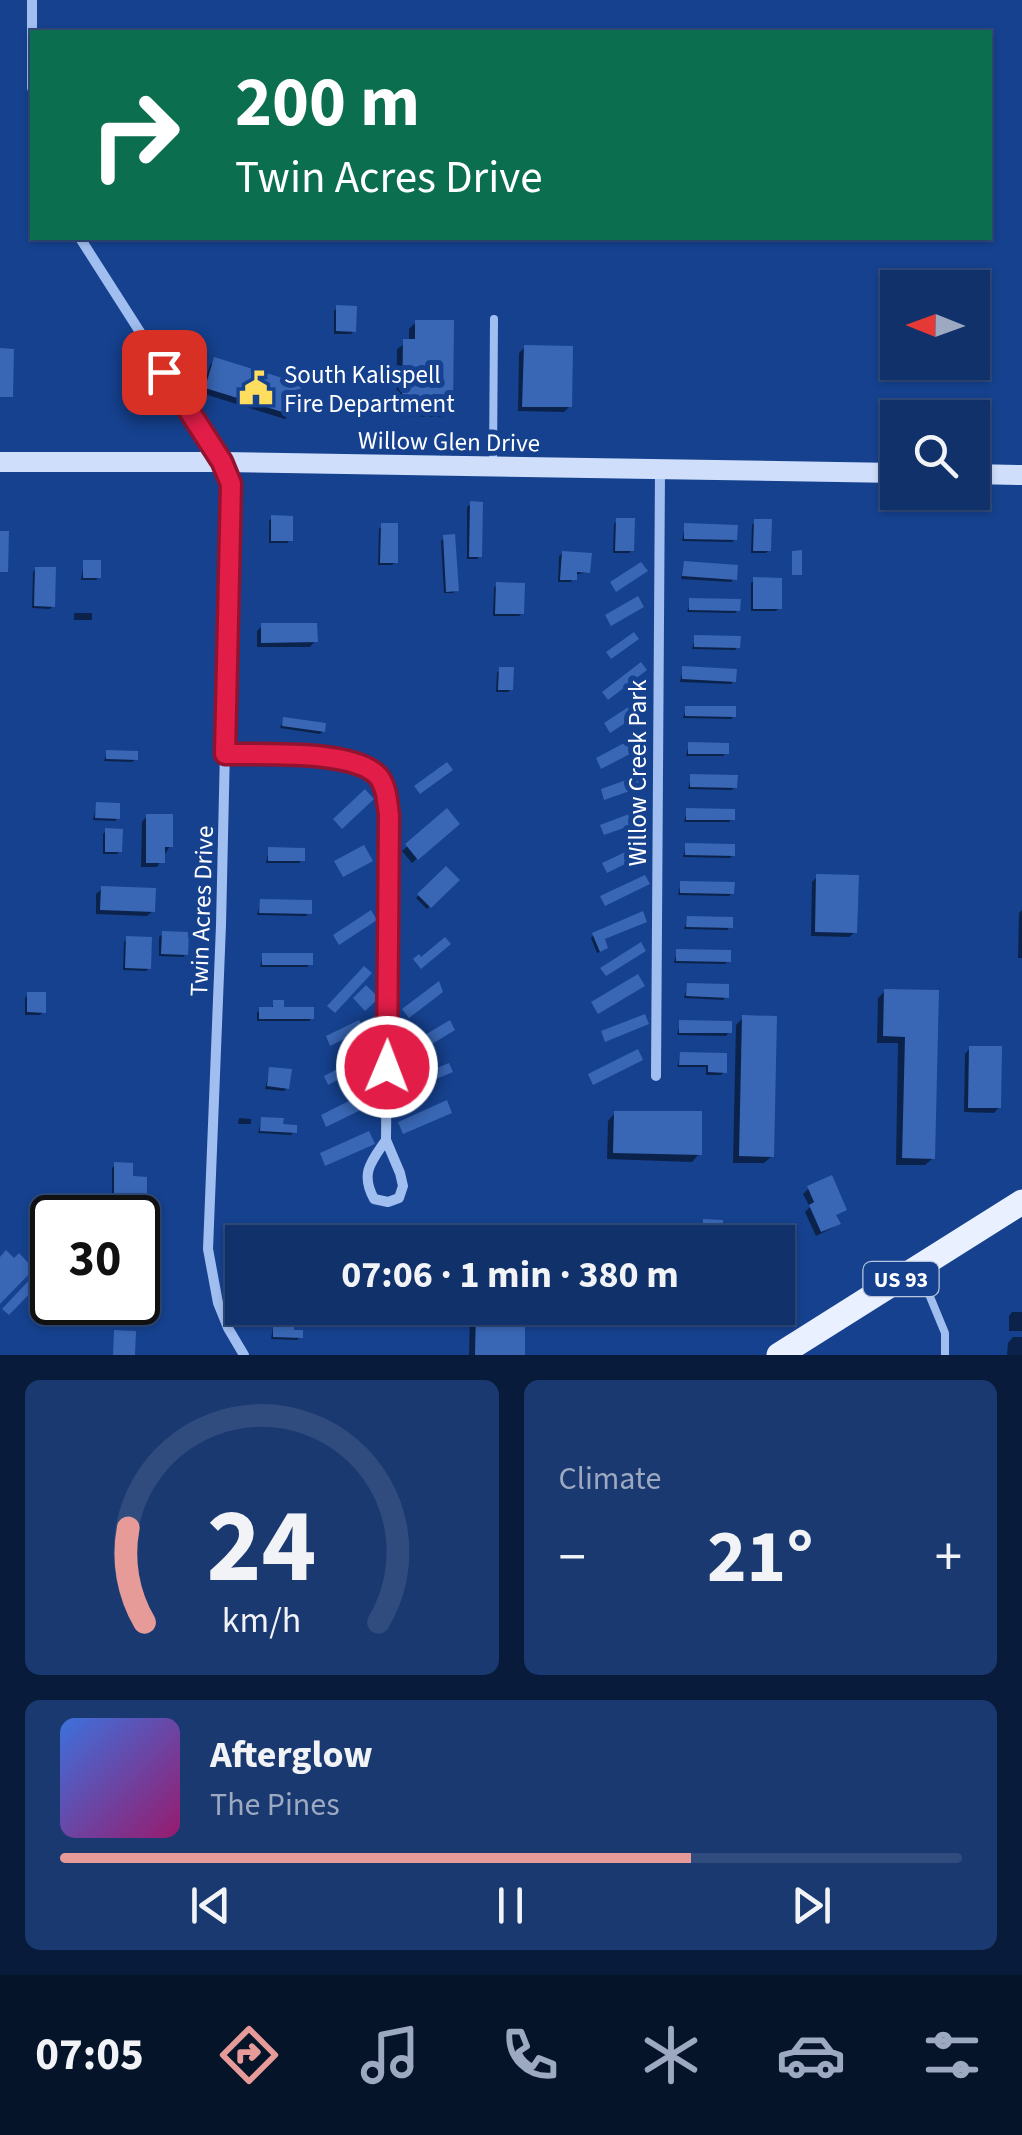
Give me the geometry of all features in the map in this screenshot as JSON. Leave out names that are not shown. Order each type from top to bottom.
[{"type":"main road","name":"Willow Glen Drive","points":[[0,462],[880,473]]},
{"type":"main road","points":[[990,474],[1022,475]]},
{"type":"main road","name":"US 93","points":[[779,1355],[1022,1202]]},
{"type":"street","points":[[32,0],[32,30]]},
{"type":"street","points":[[81,240],[222,462]]},
{"type":"street","name":"Twin Acres Drive","points":[[222,462],[229,477],[232,502],[208,1248],[218,1303],[244,1355]]},
{"type":"street","name":"Willow Creek Park","points":[[656,1076],[660,470]]},
{"type":"street","points":[[225,754],[356,763],[372,770],[383,785],[389,815],[386,1140],[403,1186],[399,1198],[388,1202],[374,1199],[366,1184],[370,1162],[386,1140]]},
{"type":"lane","points":[[492,467],[494,319]]},
{"type":"lane","points":[[918,1268],[945,1333],[944,1355]]},
{"type":"building","points":[[336,305],[357,306],[356,332],[336,331]]},
{"type":"building","points":[[415,320],[454,320],[453,411],[402,410],[403,339],[415,339]]},
{"type":"building","points":[[524,345],[573,346],[572,407],[522,407]]},
{"type":"building","points":[[0,348],[14,349],[13,397],[0,397]]},
{"type":"building","points":[[214,357],[302,384],[292,415],[205,388]]},
{"type":"building","points":[[470,501],[483,502],[482,557],[469,557]]},
{"type":"building","points":[[271,515],[293,516],[293,541],[271,541]]},
{"type":"building","points":[[616,518],[635,518],[634,551],[615,551]]},
{"type":"building","points":[[754,519],[772,519],[771,551],[753,551]]},
{"type":"building","points":[[381,523],[398,523],[398,563],[380,563]]},
{"type":"building","points":[[684,523],[738,525],[737,540],[684,539]]},
{"type":"building","points":[[0,531],[9,531],[8,572],[0,572]]},
{"type":"building","points":[[455,534],[459,591],[446,592],[443,535]]},
{"type":"building","points":[[802,550],[802,575],[792,575],[792,551]]},
{"type":"building","points":[[562,551],[592,553],[590,573],[577,572],[577,580],[560,580]]},
{"type":"building","points":[[83,560],[101,560],[101,578],[83,578]]},
{"type":"building","points":[[684,561],[738,565],[737,580],[682,576]]},
{"type":"building","points":[[641,562],[648,571],[616,592],[610,582]]},
{"type":"building","points":[[35,567],[56,567],[55,607],[34,606]]},
{"type":"building","points":[[753,577],[782,578],[782,609],[753,609]]},
{"type":"building","points":[[496,582],[525,583],[524,614],[495,614]]},
{"type":"building","points":[[638,596],[644,607],[611,626],[605,615]]},
{"type":"building","points":[[689,598],[741,599],[740,611],[689,610]]},
{"type":"building","points":[[261,623],[317,623],[318,642],[261,643]]},
{"type":"building","points":[[634,632],[639,639],[611,659],[606,652]]},
{"type":"building","points":[[694,635],[741,636],[740,648],[694,647]]},
{"type":"building","points":[[641,662],[647,670],[608,700],[602,692]]},
{"type":"building","points":[[682,666],[737,669],[736,682],[682,679]]},
{"type":"building","points":[[499,667],[514,667],[513,690],[498,690]]},
{"type":"building","points":[[636,702],[642,712],[610,733],[604,723]]},
{"type":"building","points":[[685,706],[736,706],[736,717],[685,716]]},
{"type":"building","points":[[283,717],[326,723],[325,732],[282,726]]},
{"type":"building","points":[[643,733],[649,744],[601,769],[596,758]]},
{"type":"building","points":[[688,742],[729,743],[729,754],[688,754]]},
{"type":"building","points":[[106,750],[138,751],[138,760],[106,759]]},
{"type":"building","points":[[447,762],[453,770],[420,794],[414,786]]},
{"type":"building","points":[[646,773],[650,784],[604,800],[601,789]]},
{"type":"building","points":[[690,774],[738,775],[737,788],[690,787]]},
{"type":"building","points":[[365,789],[374,799],[342,829],[333,819]]},
{"type":"building","points":[[96,802],[120,803],[120,819],[95,818]]},
{"type":"building","points":[[447,808],[460,824],[418,860],[405,844]]},
{"type":"building","points":[[645,808],[649,819],[604,835],[600,825]]},
{"type":"building","points":[[686,808],[735,809],[735,820],[686,820]]},
{"type":"building","points":[[146,814],[173,814],[173,847],[165,847],[165,863],[146,863]]},
{"type":"building","points":[[105,828],[123,829],[122,852],[105,852]]},
{"type":"building","points":[[685,843],[735,844],[735,856],[685,855]]},
{"type":"building","points":[[364,845],[373,861],[343,877],[334,861]]},
{"type":"building","points":[[268,847],[305,848],[305,861],[268,861]]},
{"type":"building","points":[[636,847],[641,856],[607,873],[602,863]]},
{"type":"building","points":[[446,866],[460,880],[431,908],[417,894]]},
{"type":"building","points":[[816,874],[859,875],[857,933],[815,932]]},
{"type":"building","points":[[645,875],[650,884],[605,906],[600,896]]},
{"type":"building","points":[[680,881],[735,882],[734,894],[680,893]]},
{"type":"building","points":[[101,886],[156,888],[155,912],[100,910]]},
{"type":"building","points":[[260,899],[312,900],[312,914],[259,913]]},
{"type":"building","points":[[371,910],[377,920],[339,945],[333,935]]},
{"type":"building","points":[[643,911],[647,922],[605,939],[608,948],[600,952],[592,933]]},
{"type":"building","points":[[687,916],[733,917],[733,928],[686,927]]},
{"type":"building","points":[[162,931],[189,932],[188,955],[161,954]]},
{"type":"building","points":[[126,936],[152,937],[151,969],[125,968]]},
{"type":"building","points":[[445,937],[451,944],[421,969],[413,959]]},
{"type":"building","points":[[641,942],[646,951],[606,976],[600,968]]},
{"type":"building","points":[[676,949],[731,950],[731,962],[676,961]]},
{"type":"building","points":[[262,953],[313,953],[313,965],[262,965]]},
{"type":"building","points":[[364,966],[372,973],[335,1013],[327,1006]]},
{"type":"building","points":[[638,974],[645,986],[598,1014],[591,1002]]},
{"type":"building","points":[[439,981],[443,992],[409,1018],[402,1009]]},
{"type":"building","points":[[687,983],[729,984],[729,998],[686,996]]},
{"type":"building","points":[[366,985],[379,998],[365,1011],[353,998]]},
{"type":"building","points":[[884,989],[939,990],[935,1159],[902,1158],[905,1037],[883,1036]]},
{"type":"building","points":[[27,992],[46,992],[46,1013],[27,1012]]},
{"type":"building","points":[[273,1000],[284,1000],[284,1007],[314,1007],[314,1019],[259,1019],[259,1007],[273,1007]]},
{"type":"building","points":[[645,1014],[649,1024],[605,1042],[601,1031]]},
{"type":"building","points":[[742,1015],[777,1016],[774,1157],[739,1156]]},
{"type":"building","points":[[359,1020],[364,1029],[330,1046],[326,1036]]},
{"type":"building","points":[[450,1020],[455,1030],[409,1058],[403,1048]]},
{"type":"building","points":[[679,1020],[732,1021],[732,1033],[679,1033]]},
{"type":"building","points":[[969,1046],[1002,1046],[1001,1108],[968,1108]]},
{"type":"building","points":[[638,1049],[643,1060],[593,1085],[588,1074]]},
{"type":"building","points":[[680,1052],[727,1053],[727,1073],[708,1072],[708,1065],[679,1065]]},
{"type":"building","points":[[366,1054],[370,1063],[328,1085],[324,1076]]},
{"type":"building","points":[[449,1063],[453,1072],[409,1090],[405,1081]]},
{"type":"building","points":[[269,1067],[292,1069],[289,1089],[267,1086]]},
{"type":"building","points":[[363,1094],[369,1106],[326,1127],[321,1115]]},
{"type":"building","points":[[447,1100],[452,1113],[403,1134],[398,1122]]},
{"type":"building","points":[[614,1111],[702,1111],[702,1155],[613,1153]]},
{"type":"building","points":[[261,1117],[284,1118],[283,1124],[297,1125],[297,1133],[260,1131]]},
{"type":"building","points":[[369,1131],[375,1144],[325,1166],[320,1153]]},
{"type":"building","points":[[114,1162],[133,1163],[133,1176],[147,1177],[147,1195],[114,1195]]},
{"type":"building","points":[[832,1175],[847,1210],[836,1215],[841,1224],[821,1232],[809,1205],[814,1202],[807,1186]]},
{"type":"building","points":[[703,1219],[723,1220],[723,1225],[703,1225]]},
{"type":"building","points":[[6,1250],[14,1258],[19,1253],[30,1265],[30,1273],[0,1304],[0,1257]]},
{"type":"building","points":[[30,1279],[30,1293],[9,1315],[2,1309]]},
{"type":"building","points":[[273,1325],[294,1325],[294,1330],[303,1330],[303,1338],[273,1337]]},
{"type":"building","points":[[476,1325],[525,1325],[525,1355],[475,1355]]},
{"type":"building","points":[[114,1330],[136,1331],[135,1355],[113,1355]]},
{"type":"place","name":"South Kalispell Fire Department","points":[[256,388]]},
{"type":"route","points":[[164,372],[222,462],[231,484],[225,754],[356,763],[372,770],[386,794],[387,1067]]}]
